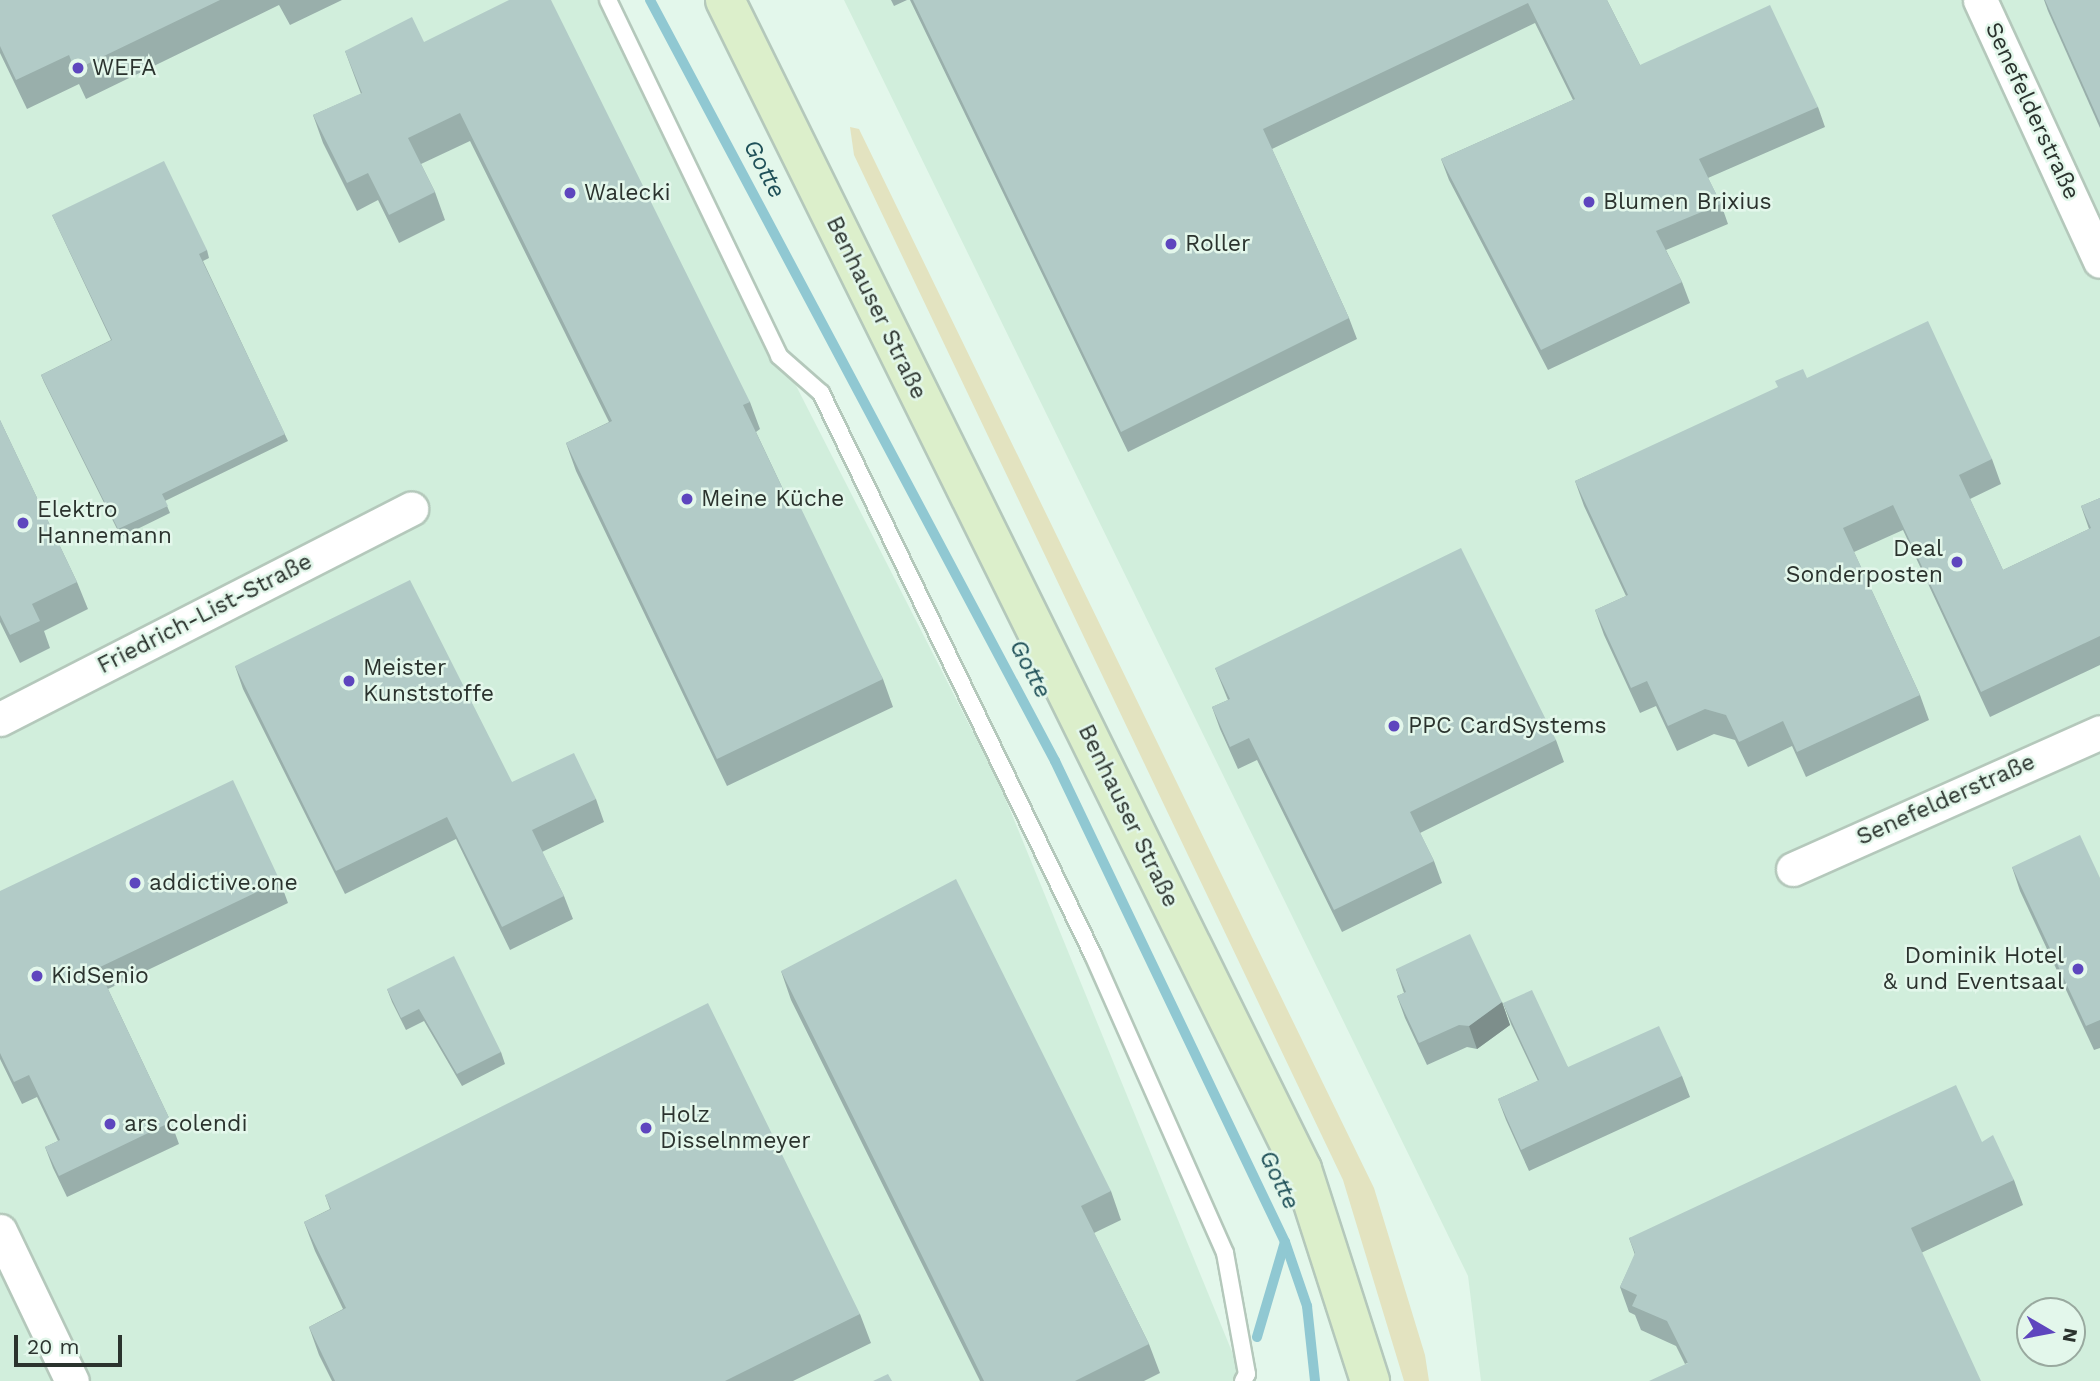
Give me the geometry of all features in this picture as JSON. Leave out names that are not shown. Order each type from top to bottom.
[{"type":"main road","name":"Benhauser Straße","points":[[725,0],[1302,1168],[1370,1381]]},
{"type":"street","name":"Senefelderstraße","points":[[1980,0],[2100,261]]},
{"type":"street","name":"Friedrich-List-Straße","points":[[0,719],[411,509]]},
{"type":"street","name":"Senefelderstraße","points":[[1793,869],[2100,732]]},
{"type":"street","points":[[2,1241],[72,1381]]},
{"type":"lane","points":[[608,0],[779,356],[821,393],[1093,954],[1225,1252],[1247,1374],[1243,1381]]},
{"type":"shaded area","points":[[0,0],[599,0],[999,783],[1244,1381],[0,1381]]},
{"type":"shaded area","points":[[844,0],[2100,0],[2100,1381],[1481,1381],[1468,1276]]},
{"type":"shaded area","points":[[850,127],[859,129],[1374,1188],[1425,1355],[1429,1381],[1404,1381],[1343,1180],[854,155]]},
{"type":"building","points":[[0,0],[220,0],[75,70],[69,55],[16,80],[0,46]]},
{"type":"building","points":[[509,0],[551,0],[750,402],[743,405],[790,504],[797,500],[883,679],[717,759],[566,443],[612,421],[460,113],[408,138],[435,192],[389,215],[368,173],[347,183],[313,115],[362,93],[345,51],[412,17],[424,42]]},
{"type":"building","name":"Roller","points":[[913,0],[1607,0],[1640,65],[1770,5],[1818,107],[1699,159],[1721,204],[1656,231],[1682,282],[1541,350],[1441,159],[1575,99],[1528,3],[1263,129],[1349,318],[1121,432]]},
{"type":"building","points":[[2045,0],[2100,0],[2100,123]]},
{"type":"building","points":[[164,161],[207,250],[199,254],[285,434],[162,494],[168,506],[118,529],[41,375],[112,340],[52,215]]},
{"type":"building","points":[[1928,321],[1992,459],[1959,475],[2003,570],[2091,528],[2081,506],[2100,498],[2100,636],[1981,692],[1893,505],[1843,528],[1920,695],[1797,752],[1783,721],[1739,742],[1726,715],[1705,709],[1668,726],[1647,681],[1631,688],[1595,610],[1628,595],[1575,481],[1778,387],[1775,381],[1803,369],[1807,378]]},
{"type":"building","name":"Elektro Hannemann","points":[[0,420],[77,582],[32,604],[40,621],[10,635],[0,615]]},
{"type":"building","name":"PPC CardSystems","points":[[1461,548],[1556,740],[1410,812],[1434,861],[1334,910],[1249,738],[1230,747],[1212,707],[1230,699],[1215,668]]},
{"type":"building","points":[[410,580],[512,782],[574,753],[596,799],[532,830],[564,896],[502,927],[447,817],[336,871],[235,666]]},
{"type":"building","points":[[233,780],[280,881],[98,968],[171,1122],[59,1176],[45,1147],[60,1140],[29,1075],[14,1082],[0,1053],[0,891]]},
{"type":"building","name":"Dominik Hotel & und Eventsaal","points":[[2080,835],[2100,878],[2100,1020],[2086,1026],[2012,867]]},
{"type":"building","points":[[956,879],[1111,1191],[1081,1206],[1149,1344],[1075,1381],[984,1381],[781,971]]},
{"type":"building","points":[[1470,934],[1502,1002],[1469,1026],[1459,1025],[1419,1043],[1397,996],[1406,992],[1396,969]]},
{"type":"building","points":[[454,956],[501,1052],[457,1074],[419,1009],[401,1018],[387,989]]},
{"type":"building","points":[[1532,990],[1568,1067],[1659,1026],[1682,1076],[1521,1150],[1498,1099],[1539,1080],[1503,1003]]},
{"type":"building","name":"Holz Disselnmeyer","points":[[708,1003],[860,1314],[725,1381],[335,1381],[309,1327],[346,1308],[304,1222],[331,1209],[325,1195]]},
{"type":"building","points":[[1956,1085],[1982,1142],[1993,1135],[2014,1180],[1911,1228],[1981,1381],[1649,1381],[1688,1363],[1667,1321],[1632,1306],[1637,1295],[1620,1287],[1635,1253],[1629,1238]]},
{"type":"building","points":[[888,1374],[892,1381],[873,1381]]},
{"type":"waterway","name":"Gotte","points":[[650,0],[1055,761],[1285,1242],[1307,1306],[1315,1381]]},
{"type":"waterway","points":[[1257,1337],[1285,1242]]},
{"type":"place","name":"WEFA","points":[[78,68]]},
{"type":"place","name":"Walecki","points":[[570,193]]},
{"type":"place","name":"Blumen Brixius","points":[[1589,202]]},
{"type":"place","name":"Roller","points":[[1171,244]]},
{"type":"place","name":"Meine Küche","points":[[687,499]]},
{"type":"place","name":"Elektro Hannemann","points":[[23,523]]},
{"type":"place","name":"Deal Sonderposten","points":[[1957,562]]},
{"type":"place","name":"Meister Kunststoffe","points":[[349,681]]},
{"type":"place","name":"PPC CardSystems","points":[[1394,726]]},
{"type":"place","name":"addictive.one","points":[[135,883]]},
{"type":"place","name":"Dominik Hotel & und Eventsaal","points":[[2078,969]]},
{"type":"place","name":"KidSenio","points":[[37,976]]},
{"type":"place","name":"ars colendi","points":[[110,1124]]},
{"type":"place","name":"Holz Disselnmeyer","points":[[646,1128]]}]
